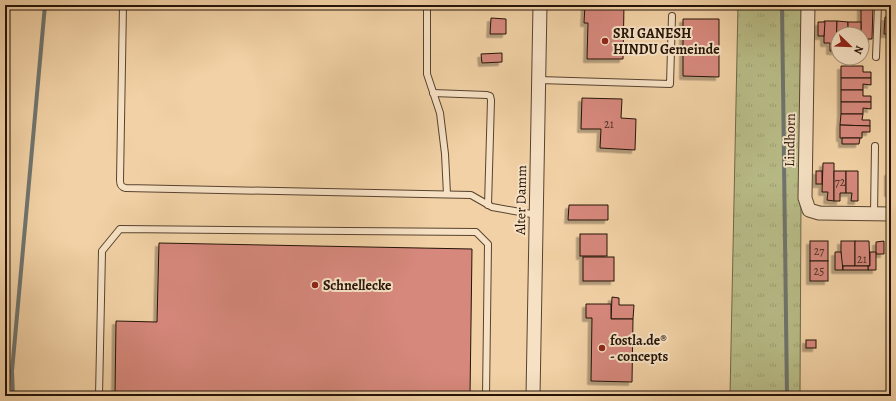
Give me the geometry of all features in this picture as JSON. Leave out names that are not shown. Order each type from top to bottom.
[{"type":"street","name":"Alter Damm","points":[[533,396],[540,5]]},
{"type":"street","name":"Lindhorn","points":[[808,5],[805,198],[809,210],[819,213],[891,214]]},
{"type":"lane","points":[[123,5],[120,180],[122,187],[134,189],[471,195],[492,207],[537,215]]},
{"type":"lane","points":[[427,5],[427,74],[440,113],[445,154],[447,194]]},
{"type":"lane","points":[[876,57],[878,5]]},
{"type":"lane","points":[[539,80],[670,84],[672,16]]},
{"type":"lane","points":[[433,93],[490,96],[488,205]]},
{"type":"lane","points":[[874,214],[875,146]]},
{"type":"lane","points":[[99,396],[102,251],[120,230],[127,230],[476,232],[488,244],[486,396]]},
{"type":"green space","points":[[738,5],[802,5],[800,396],[730,396]]},
{"type":"building","name":"SRI GANESH HINDU Gemeinde","points":[[585,5],[624,5],[623,59],[587,59],[588,23],[584,23]]},
{"type":"building","points":[[861,5],[873,5],[872,39],[870,39],[870,26],[861,26]]},
{"type":"building","points":[[885,17],[891,17],[890,34],[884,34]]},
{"type":"building","points":[[491,18],[506,19],[506,34],[490,34]]},
{"type":"building","points":[[683,19],[719,19],[719,77],[683,76]]},
{"type":"building","points":[[824,21],[837,21],[837,26],[830,26],[830,43],[824,43]]},
{"type":"building","points":[[837,21],[848,22],[848,26],[837,26]]},
{"type":"building","points":[[818,22],[825,22],[824,36],[818,36]]},
{"type":"building","points":[[848,22],[861,22],[861,26],[848,26]]},
{"type":"building","points":[[502,53],[502,62],[482,63],[481,54]]},
{"type":"building","points":[[841,66],[863,66],[863,72],[871,72],[871,78],[841,78]]},
{"type":"building","points":[[841,78],[871,78],[871,85],[863,84],[863,90],[841,90]]},
{"type":"building","points":[[841,90],[863,90],[863,96],[871,96],[871,102],[841,102]]},
{"type":"building","points":[[582,98],[622,99],[621,118],[636,119],[635,150],[600,148],[601,129],[581,129]]},
{"type":"building","points":[[841,102],[871,102],[871,109],[863,108],[863,114],[841,114]]},
{"type":"building","points":[[841,114],[863,114],[862,120],[870,120],[870,126],[840,125]]},
{"type":"building","points":[[840,125],[870,126],[870,132],[862,132],[862,138],[840,138]]},
{"type":"building","points":[[842,138],[860,138],[859,144],[842,144]]},
{"type":"building","points":[[823,163],[834,163],[834,201],[827,200],[828,192],[822,192]]},
{"type":"building","points":[[816,171],[822,171],[822,184],[816,184]]},
{"type":"building","points":[[834,171],[846,171],[846,193],[840,193],[840,201],[834,201]]},
{"type":"building","points":[[846,171],[858,171],[858,201],[851,201],[852,193],[846,193]]},
{"type":"building","points":[[888,172],[891,172],[891,194],[888,193]]},
{"type":"building","points":[[569,205],[608,205],[608,220],[568,220]]},
{"type":"building","points":[[580,234],[607,234],[607,256],[580,256]]},
{"type":"building","points":[[810,241],[828,241],[828,261],[810,261]]},
{"type":"building","points":[[841,241],[855,241],[855,266],[841,266]]},
{"type":"building","points":[[855,241],[869,241],[870,266],[855,266]]},
{"type":"building","points":[[884,241],[884,254],[876,254],[876,242]]},
{"type":"building","name":"Schnellecke","points":[[159,243],[472,249],[470,396],[115,396],[116,321],[157,322]]},
{"type":"building","points":[[835,252],[841,252],[843,270],[835,270]]},
{"type":"building","points":[[870,252],[876,252],[876,270],[868,270],[868,266],[870,266]]},
{"type":"building","points":[[583,257],[614,257],[614,281],[583,281]]},
{"type":"building","points":[[810,261],[828,261],[828,281],[810,281]]},
{"type":"building","points":[[843,266],[868,266],[868,270],[843,270]]},
{"type":"building","points":[[612,297],[619,298],[619,305],[634,305],[633,319],[611,319]]},
{"type":"building","points":[[586,304],[611,304],[611,319],[633,319],[632,382],[591,381],[592,318],[586,318]]},
{"type":"building","points":[[806,340],[816,340],[816,348],[806,348]]},
{"type":"waterway","points":[[13,396],[12,371],[45,5]]},
{"type":"waterway","points":[[782,5],[787,396]]},
{"type":"place","name":"SRI GANESH HINDU Gemeinde","points":[[605,41]]},
{"type":"place","name":"Schnellecke","points":[[315,285]]},
{"type":"place","name":"fostla.de® - concepts","points":[[602,348]]}]
